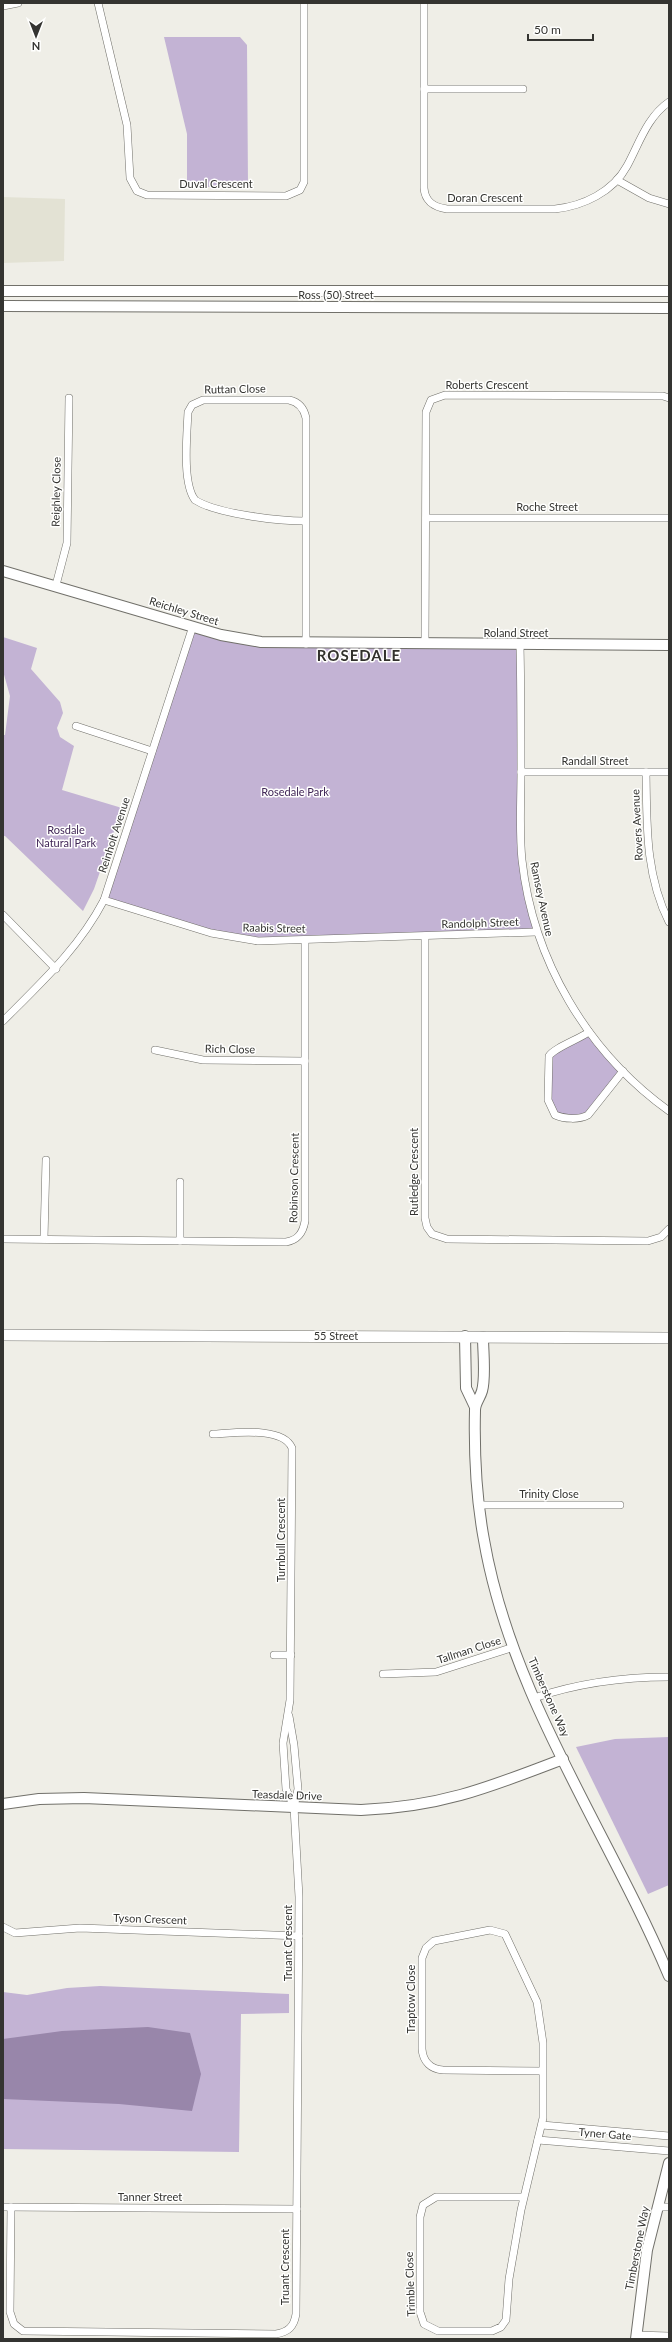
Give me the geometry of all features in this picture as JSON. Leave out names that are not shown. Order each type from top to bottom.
[{"type":"main road","name":"55 Street","points":[[3,1335],[669,1338]]},
{"type":"street","points":[[3,6],[18,3]]},
{"type":"street","name":"Duval Crescent","points":[[98,3],[127,125],[130,178],[137,191],[147,195],[278,196],[296,193],[300,190],[304,182],[304,3]]},
{"type":"street","name":"Doran Crescent","points":[[424,3],[424,192],[426,200],[435,206],[447,209],[564,208],[590,200],[617,180],[627,167],[652,119],[669,102]]},
{"type":"street","points":[[424,89],[523,89]]},
{"type":"street","points":[[617,180],[650,198],[669,204]]},
{"type":"street","name":"Ross (50) Street","points":[[3,291],[669,291]]},
{"type":"street","name":"Ross (50) Street","points":[[3,306],[669,308]]},
{"type":"street","name":"Roberts Crescent","points":[[425,644],[426,412],[428,405],[435,398],[445,396],[662,396],[669,398]]},
{"type":"street","name":"Reighley Close","points":[[56,585],[66,543],[69,398]]},
{"type":"street","name":"Ruttan Close","points":[[305,521],[282,520],[247,515],[195,500],[190,492],[188,479],[188,412],[192,405],[203,400],[289,400],[300,405],[306,418],[306,644]]},
{"type":"street","name":"Roche Street","points":[[426,518],[669,518]]},
{"type":"street","name":"Reichley Street","points":[[3,571],[56,585],[241,640],[306,644],[363,644]]},
{"type":"street","name":"Reinholt Avenue","points":[[3,1021],[56,969],[83,935],[104,900],[193,626]]},
{"type":"street","name":"Roland Street","points":[[363,644],[669,645]]},
{"type":"street","name":"Ramsey Avenue","points":[[520,645],[522,860],[536,932],[563,991],[589,1032],[624,1071],[669,1111]]},
{"type":"street","points":[[76,726],[152,750]]},
{"type":"street","name":"Randall Street","points":[[521,772],[669,772]]},
{"type":"street","name":"Rovers Avenue","points":[[646,772],[649,861],[658,896],[669,922]]},
{"type":"street","name":"Raabis Street","points":[[104,900],[225,936],[258,941],[425,936]]},
{"type":"street","points":[[3,915],[56,969]]},
{"type":"street","name":"Randolph Street","points":[[425,936],[536,932]]},
{"type":"street","name":"Rutledge Crescent","points":[[425,936],[425,1218],[428,1231],[436,1237],[447,1239],[648,1240],[661,1237],[669,1229]]},
{"type":"street","name":"Robinson Crescent","points":[[3,1239],[286,1242],[294,1240],[302,1233],[305,1221],[304,940]]},
{"type":"street","points":[[589,1032],[572,1043],[553,1051],[549,1056],[548,1100],[555,1115],[580,1118],[588,1115],[624,1071]]},
{"type":"street","name":"Rich Close","points":[[155,1050],[203,1060],[305,1061]]},
{"type":"street","points":[[44,1239],[46,1160]]},
{"type":"street","points":[[180,1182],[180,1240]]},
{"type":"street","name":"Timberstone Way","points":[[465,1336],[466,1388],[475,1407]]},
{"type":"street","name":"Timberstone Way","points":[[483,1337],[482,1390],[475,1407],[475,1450],[479,1505],[492,1576],[514,1646],[534,1698],[669,1976]]},
{"type":"street","name":"Turnbull Crescent","points":[[213,1434],[272,1434],[287,1440],[292,1448],[291,1655],[289,1716],[283,1743],[283,1754],[286,1789],[294,1807]]},
{"type":"street","name":"Trinity Close","points":[[479,1505],[620,1505]]},
{"type":"street","name":"Tallman Close","points":[[383,1674],[436,1672],[514,1646]]},
{"type":"street","points":[[274,1655],[291,1655]]},
{"type":"street","points":[[534,1698],[571,1687],[599,1682],[669,1677]]},
{"type":"street","name":"Turnbull Crescent","points":[[289,1716],[294,1746],[298,1789],[294,1807]]},
{"type":"street","name":"Teasdale Drive","points":[[3,1804],[39,1799],[84,1798],[361,1810],[398,1808],[438,1802],[494,1786],[563,1759]]},
{"type":"street","name":"Truant Crescent","points":[[11,2208],[10,2312],[14,2324],[22,2330],[268,2334],[286,2331],[295,2320],[299,1936],[294,1807]]},
{"type":"street","name":"Tyson Crescent","points":[[3,1927],[15,1933],[68,1927],[299,1936]]},
{"type":"street","name":"Traptow Close","points":[[542,2125],[543,2071],[543,2032],[538,2007],[532,1988],[505,1934],[490,1930],[430,1943],[422,1958],[422,2055],[428,2064],[443,2070],[543,2071]]},
{"type":"street","name":"Tyner Gate","points":[[542,2125],[669,2136]]},
{"type":"street","name":"Trimble Close","points":[[524,2197],[436,2198],[423,2205],[420,2217],[420,2312],[422,2320],[427,2327],[438,2331],[487,2331],[497,2329],[504,2324],[510,2272],[524,2197],[542,2125]]},
{"type":"street","name":"Tyner Gate","points":[[538,2140],[669,2151]]},
{"type":"street","name":"Timberstone Way","points":[[636,2337],[643,2271],[657,2207],[669,2163]]},
{"type":"street","name":"Tanner Street","points":[[3,2207],[296,2209]]},
{"type":"street","points":[[657,2207],[669,2207]]},
{"type":"street","points":[[636,2337],[669,2336]]},
{"type":"shaded area","points":[[3,197],[65,199],[64,261],[3,263]]},
{"type":"shaded area","points":[[148,2027],[190,2033],[201,2074],[192,2111],[119,2104],[3,2099],[3,2039],[62,2031]]},
{"type":"green space","points":[[164,37],[240,37],[247,45],[248,187],[187,187],[187,134]]},
{"type":"green space","name":"Rosedale Park","points":[[193,626],[241,640],[520,645],[522,860],[536,932],[241,939],[104,900]]},
{"type":"green space","name":"Rosdale Natural Park","points":[[3,637],[37,648],[31,669],[60,702],[63,713],[57,728],[60,737],[74,746],[62,790],[122,808],[94,889],[83,911],[5,836],[3,836],[3,735],[5,735],[10,696],[3,671]]},
{"type":"green space","points":[[589,1032],[623,1071],[591,1112],[580,1118],[552,1112],[548,1059]]},
{"type":"green space","points":[[669,1737],[669,1885],[648,1894],[576,1747],[615,1739]]},
{"type":"green space","points":[[100,1986],[289,1994],[289,2013],[241,2014],[239,2152],[3,2149],[3,1992],[27,1995],[67,1988]]},
{"type":"district","name":"ROSEDALE","points":[[359,656]]}]
